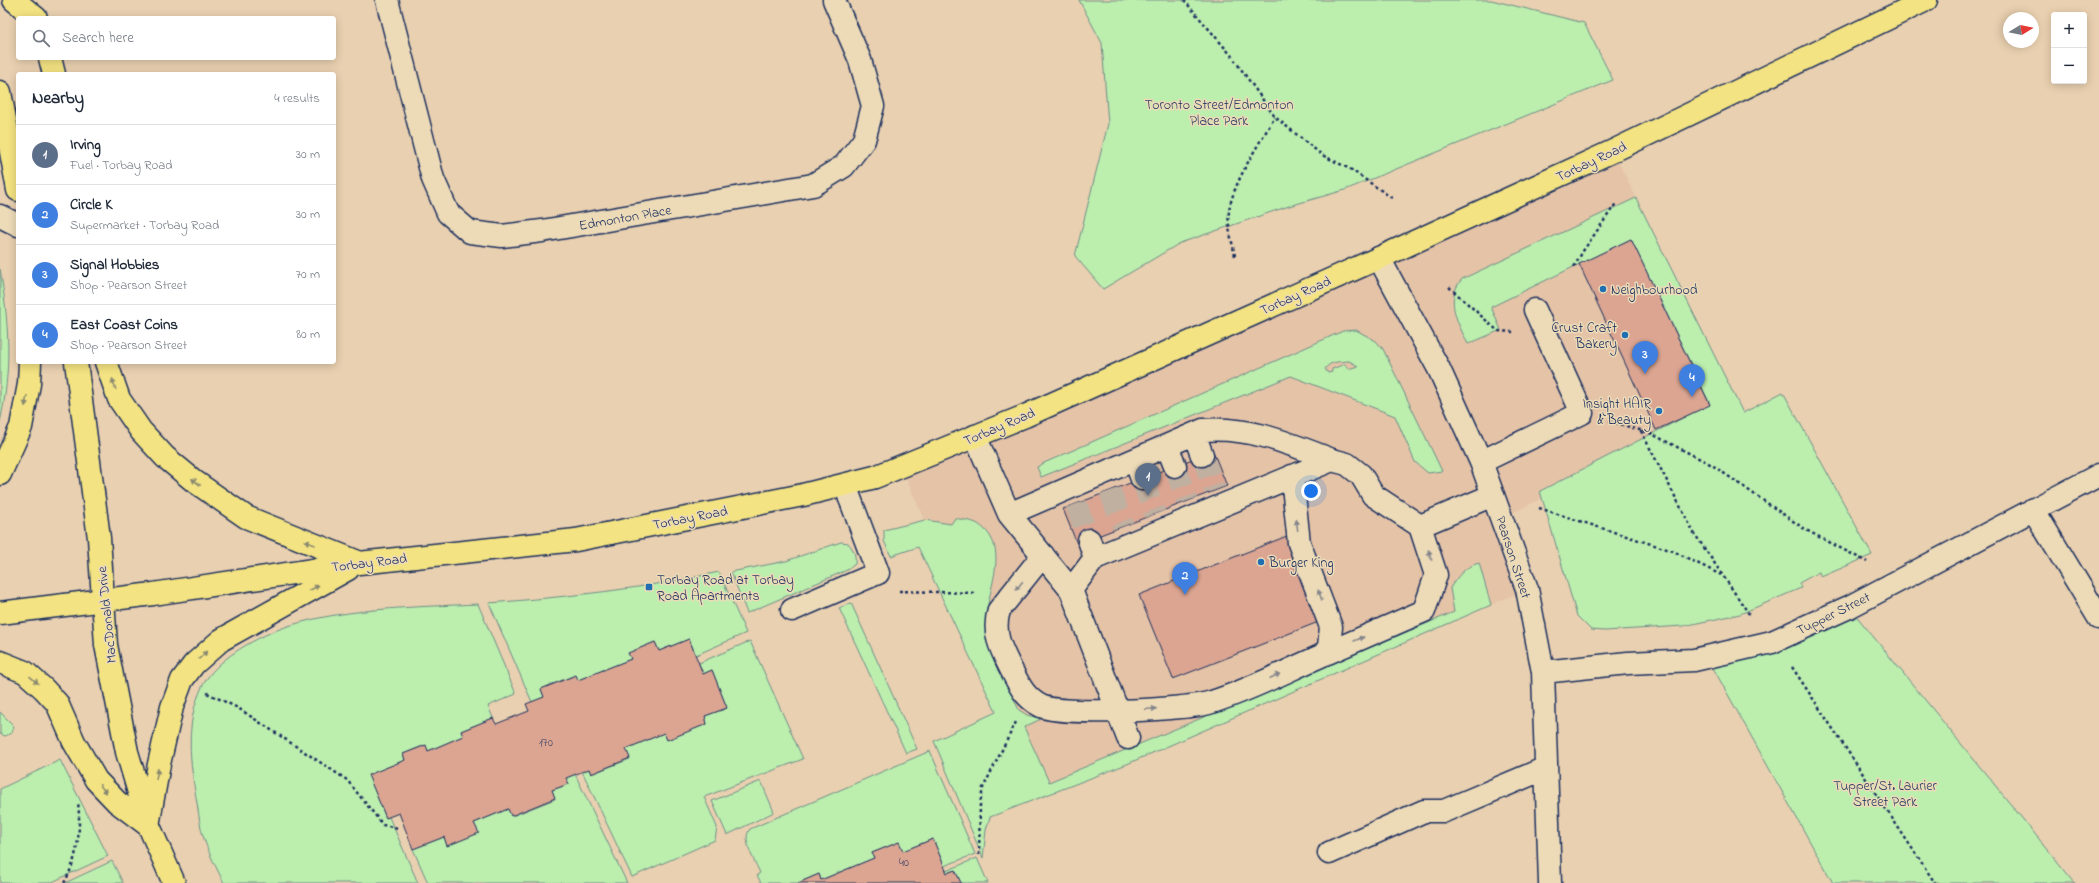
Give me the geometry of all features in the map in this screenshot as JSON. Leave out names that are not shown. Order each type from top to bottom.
[{"type":"main road","points":[[0,6],[3,0]]},
{"type":"main road","points":[[14,0],[34,16]]},
{"type":"main road","name":"Torbay Road","points":[[0,613],[104,600],[359,563],[576,540],[803,495],[875,477],[1025,416],[1613,152],[1926,0]]},
{"type":"main road","points":[[50,60],[54,72]]},
{"type":"main road","points":[[0,92],[4,134],[16,182]]},
{"type":"main road","points":[[0,474],[21,427],[29,384],[30,364]]},
{"type":"main road","name":"MacDonald Drive","points":[[76,364],[99,538],[106,645],[128,752],[149,826],[174,883]]},
{"type":"main road","points":[[107,364],[119,399],[141,431],[165,457],[194,481],[246,517],[359,563]]},
{"type":"main road","points":[[0,662],[25,672],[44,688],[57,704],[74,742],[96,780],[117,802],[149,826],[159,764],[172,707],[182,680],[194,664],[221,640],[359,563]]},
{"type":"street","name":"Edmonton Place","points":[[387,0],[433,178],[448,213],[470,232],[502,236],[542,231],[813,185],[844,166],[864,140],[873,106],[860,60],[834,0]]},
{"type":"street","points":[[0,216],[16,224]]},
{"type":"street","name":"Pearson Street","points":[[1378,258],[1439,369],[1481,462],[1527,589],[1543,672],[1550,883]]},
{"type":"street","points":[[1481,462],[1582,413],[1535,310]]},
{"type":"street","points":[[1009,514],[1073,496],[1138,469],[1167,446],[1203,430],[1216,429],[1256,432],[1332,460],[1347,464],[1361,475],[1373,495],[1420,526],[1436,575],[1424,611],[1210,703],[1186,708],[1066,712],[1042,707],[1033,702],[1023,693],[998,643],[996,619],[999,610],[1043,556]]},
{"type":"street","points":[[1194,434],[1202,455]]},
{"type":"street","points":[[975,436],[1009,514],[1072,590],[1128,738]]},
{"type":"street","points":[[1167,446],[1174,466]]},
{"type":"street","points":[[1072,590],[1092,549],[1218,498],[1292,476],[1332,460]]},
{"type":"street","name":"Tupper Street","points":[[1543,672],[1628,663],[1694,660],[1772,642],[1849,607],[2099,475]]},
{"type":"street","points":[[1292,476],[1300,543],[1331,627],[1329,647],[1323,655]]},
{"type":"street","points":[[792,610],[878,573],[845,485]]},
{"type":"street","points":[[1420,526],[1493,495]]},
{"type":"street","points":[[2033,509],[2099,618]]},
{"type":"street","points":[[1329,853],[1424,810],[1444,812],[1546,768]]},
{"type":"path","points":[[1184,0],[1231,55],[1275,117],[1322,155],[1350,169],[1392,198]]},
{"type":"path","points":[[1235,256],[1230,233],[1229,211],[1233,194],[1275,117]]},
{"type":"path","points":[[1574,267],[1583,251],[1617,202]]},
{"type":"path","points":[[1449,287],[1498,331],[1545,333]]},
{"type":"path","points":[[1582,413],[1641,431],[1712,465],[1806,530],[1867,562]]},
{"type":"path","points":[[1641,431],[1694,533],[1749,614]]},
{"type":"path","points":[[1539,508],[1674,551],[1722,575]]},
{"type":"path","points":[[894,591],[973,593],[1008,599]]},
{"type":"path","points":[[1792,667],[1935,883]]},
{"type":"path","points":[[204,691],[238,708],[347,780],[383,825],[398,828]]},
{"type":"path","points":[[979,855],[980,804],[983,788],[1014,725],[1033,702]]},
{"type":"path","points":[[64,883],[76,852],[80,815],[78,795]]},
{"type":"shaded area","points":[[1613,151],[1737,402],[1502,518],[1527,589],[1127,764],[1043,790],[901,467]]},
{"type":"green space","name":"Toronto Street/Edmonton Place Park","points":[[1079,0],[1491,0],[1584,23],[1613,80],[1345,190],[1289,206],[1180,243],[1103,289],[1075,256],[1108,124],[1102,43]]},
{"type":"green space","points":[[1636,198],[1743,413],[1783,392],[1872,555],[1821,577],[1819,572],[1799,583],[1801,588],[1740,614],[1683,626],[1605,631],[1591,630],[1577,616],[1540,491],[1710,404],[1631,239],[1491,307],[1501,330],[1468,344],[1454,312],[1453,303],[1457,287],[1462,279]]},
{"type":"green space","points":[[0,269],[7,327],[8,364],[4,403],[0,422]]},
{"type":"green space","points":[[1356,330],[1376,341],[1383,349],[1442,471],[1428,473],[1415,462],[1395,416],[1291,376],[1041,477],[1037,467],[1044,463],[1343,331]],"holes":[[[1349,361],[1358,366],[1348,369],[1345,364],[1332,369],[1332,372],[1328,373],[1325,369],[1327,366],[1335,362]]]},
{"type":"green space","points":[[955,518],[978,524],[989,534],[995,547],[996,560],[986,618],[988,641],[1019,710],[1027,715],[1041,719],[1024,727],[1049,782],[1454,612],[1450,588],[1462,572],[1479,563],[1491,605],[1127,764],[990,817],[986,830],[983,858],[934,741],[996,712],[918,547],[891,556],[884,541],[884,530],[925,520],[951,524]]},
{"type":"green space","points":[[841,542],[848,543],[852,548],[855,555],[855,564],[847,570],[747,613],[731,572],[786,561]]},
{"type":"green space","points":[[719,572],[746,633],[696,655],[689,639],[659,651],[655,642],[629,653],[631,659],[578,680],[575,675],[541,689],[544,697],[532,702],[489,603],[604,592]]},
{"type":"green space","points":[[851,603],[917,749],[906,753],[839,608]]},
{"type":"green space","points":[[478,604],[516,694],[488,706],[493,718],[461,731],[463,736],[428,751],[425,745],[403,754],[405,760],[369,775],[386,818],[389,817],[418,883],[224,883],[204,839],[192,773],[190,743],[193,714],[197,699],[203,685],[217,667],[246,645],[257,639],[277,630],[324,617],[376,610]]},
{"type":"green space","name":"Tupper/St. Laurier Street Park","points":[[1849,607],[2075,883],[1833,883],[1707,657]]},
{"type":"green space","points":[[750,641],[803,759],[704,797],[717,827],[715,840],[632,877],[582,771],[589,769],[591,774],[630,759],[626,749],[664,733],[667,739],[707,724],[705,716],[727,708],[712,670],[703,674],[699,663]]},
{"type":"green space","points":[[0,712],[14,726],[12,733],[5,736],[0,734]]},
{"type":"green space","points":[[930,751],[975,854],[944,866],[933,839],[903,851],[899,842],[872,853],[874,858],[821,880],[819,874],[798,883],[761,883],[757,875],[760,873],[748,845],[747,839],[750,829]]},
{"type":"green space","points":[[60,760],[108,856],[50,883],[0,883],[0,789]]},
{"type":"green space","points":[[575,774],[627,883],[428,883],[413,849],[444,837],[447,845],[478,833],[474,823],[508,809],[512,816],[555,799],[552,790],[569,784],[566,778]]},
{"type":"green space","points":[[761,781],[774,812],[727,835],[712,801]]},
{"type":"green space","points":[[977,858],[988,883],[961,883],[955,870],[947,873],[946,871]]},
{"type":"green space","points":[[112,861],[123,883],[65,883]]},
{"type":"building","points":[[1631,239],[1710,405],[1656,430],[1579,264]]},
{"type":"building","points":[[1213,451],[1227,486],[1077,544],[1063,509]]},
{"type":"building","points":[[1287,536],[1321,621],[1173,679],[1139,595]]},
{"type":"building","points":[[689,639],[703,674],[712,670],[727,708],[705,716],[707,724],[667,740],[664,733],[626,749],[630,758],[591,774],[589,769],[566,778],[569,784],[552,790],[555,798],[511,816],[508,809],[474,823],[479,833],[447,846],[444,837],[413,849],[399,813],[386,818],[368,775],[405,760],[403,754],[426,745],[428,751],[463,736],[461,731],[493,718],[496,724],[529,711],[526,704],[544,697],[541,689],[576,675],[578,680],[631,659],[628,653],[655,642],[659,651]]},
{"type":"building","points":[[933,839],[947,873],[955,870],[961,883],[798,883],[819,874],[821,880],[874,858],[872,853],[899,842],[903,851]]},
{"type":"tunnel","points":[[1202,455],[1215,490]]},
{"type":"tunnel","points":[[1175,466],[1187,501]]},
{"type":"tunnel","points":[[1142,479],[1155,514]]},
{"type":"tunnel","points":[[1110,491],[1123,526]]},
{"type":"tunnel","points":[[1076,504],[1089,540]]},
{"type":"place","name":"Neighbourhood","points":[[1603,289]]},
{"type":"place","name":"Crust Craft Bakery","points":[[1625,335]]},
{"type":"place","name":"Signal Hobbies","points":[[1645,374]]},
{"type":"place","name":"East Coast Coins","points":[[1692,397]]},
{"type":"place","name":"Insight HAIR & Beauty","points":[[1659,411]]},
{"type":"place","name":"Irving","points":[[1148,496]]},
{"type":"place","name":"Burger King","points":[[1261,562]]},
{"type":"place","name":"Torbay Road at Torbay Road Apartments","points":[[649,587]]},
{"type":"place","name":"Circle K","points":[[1185,595]]}]
